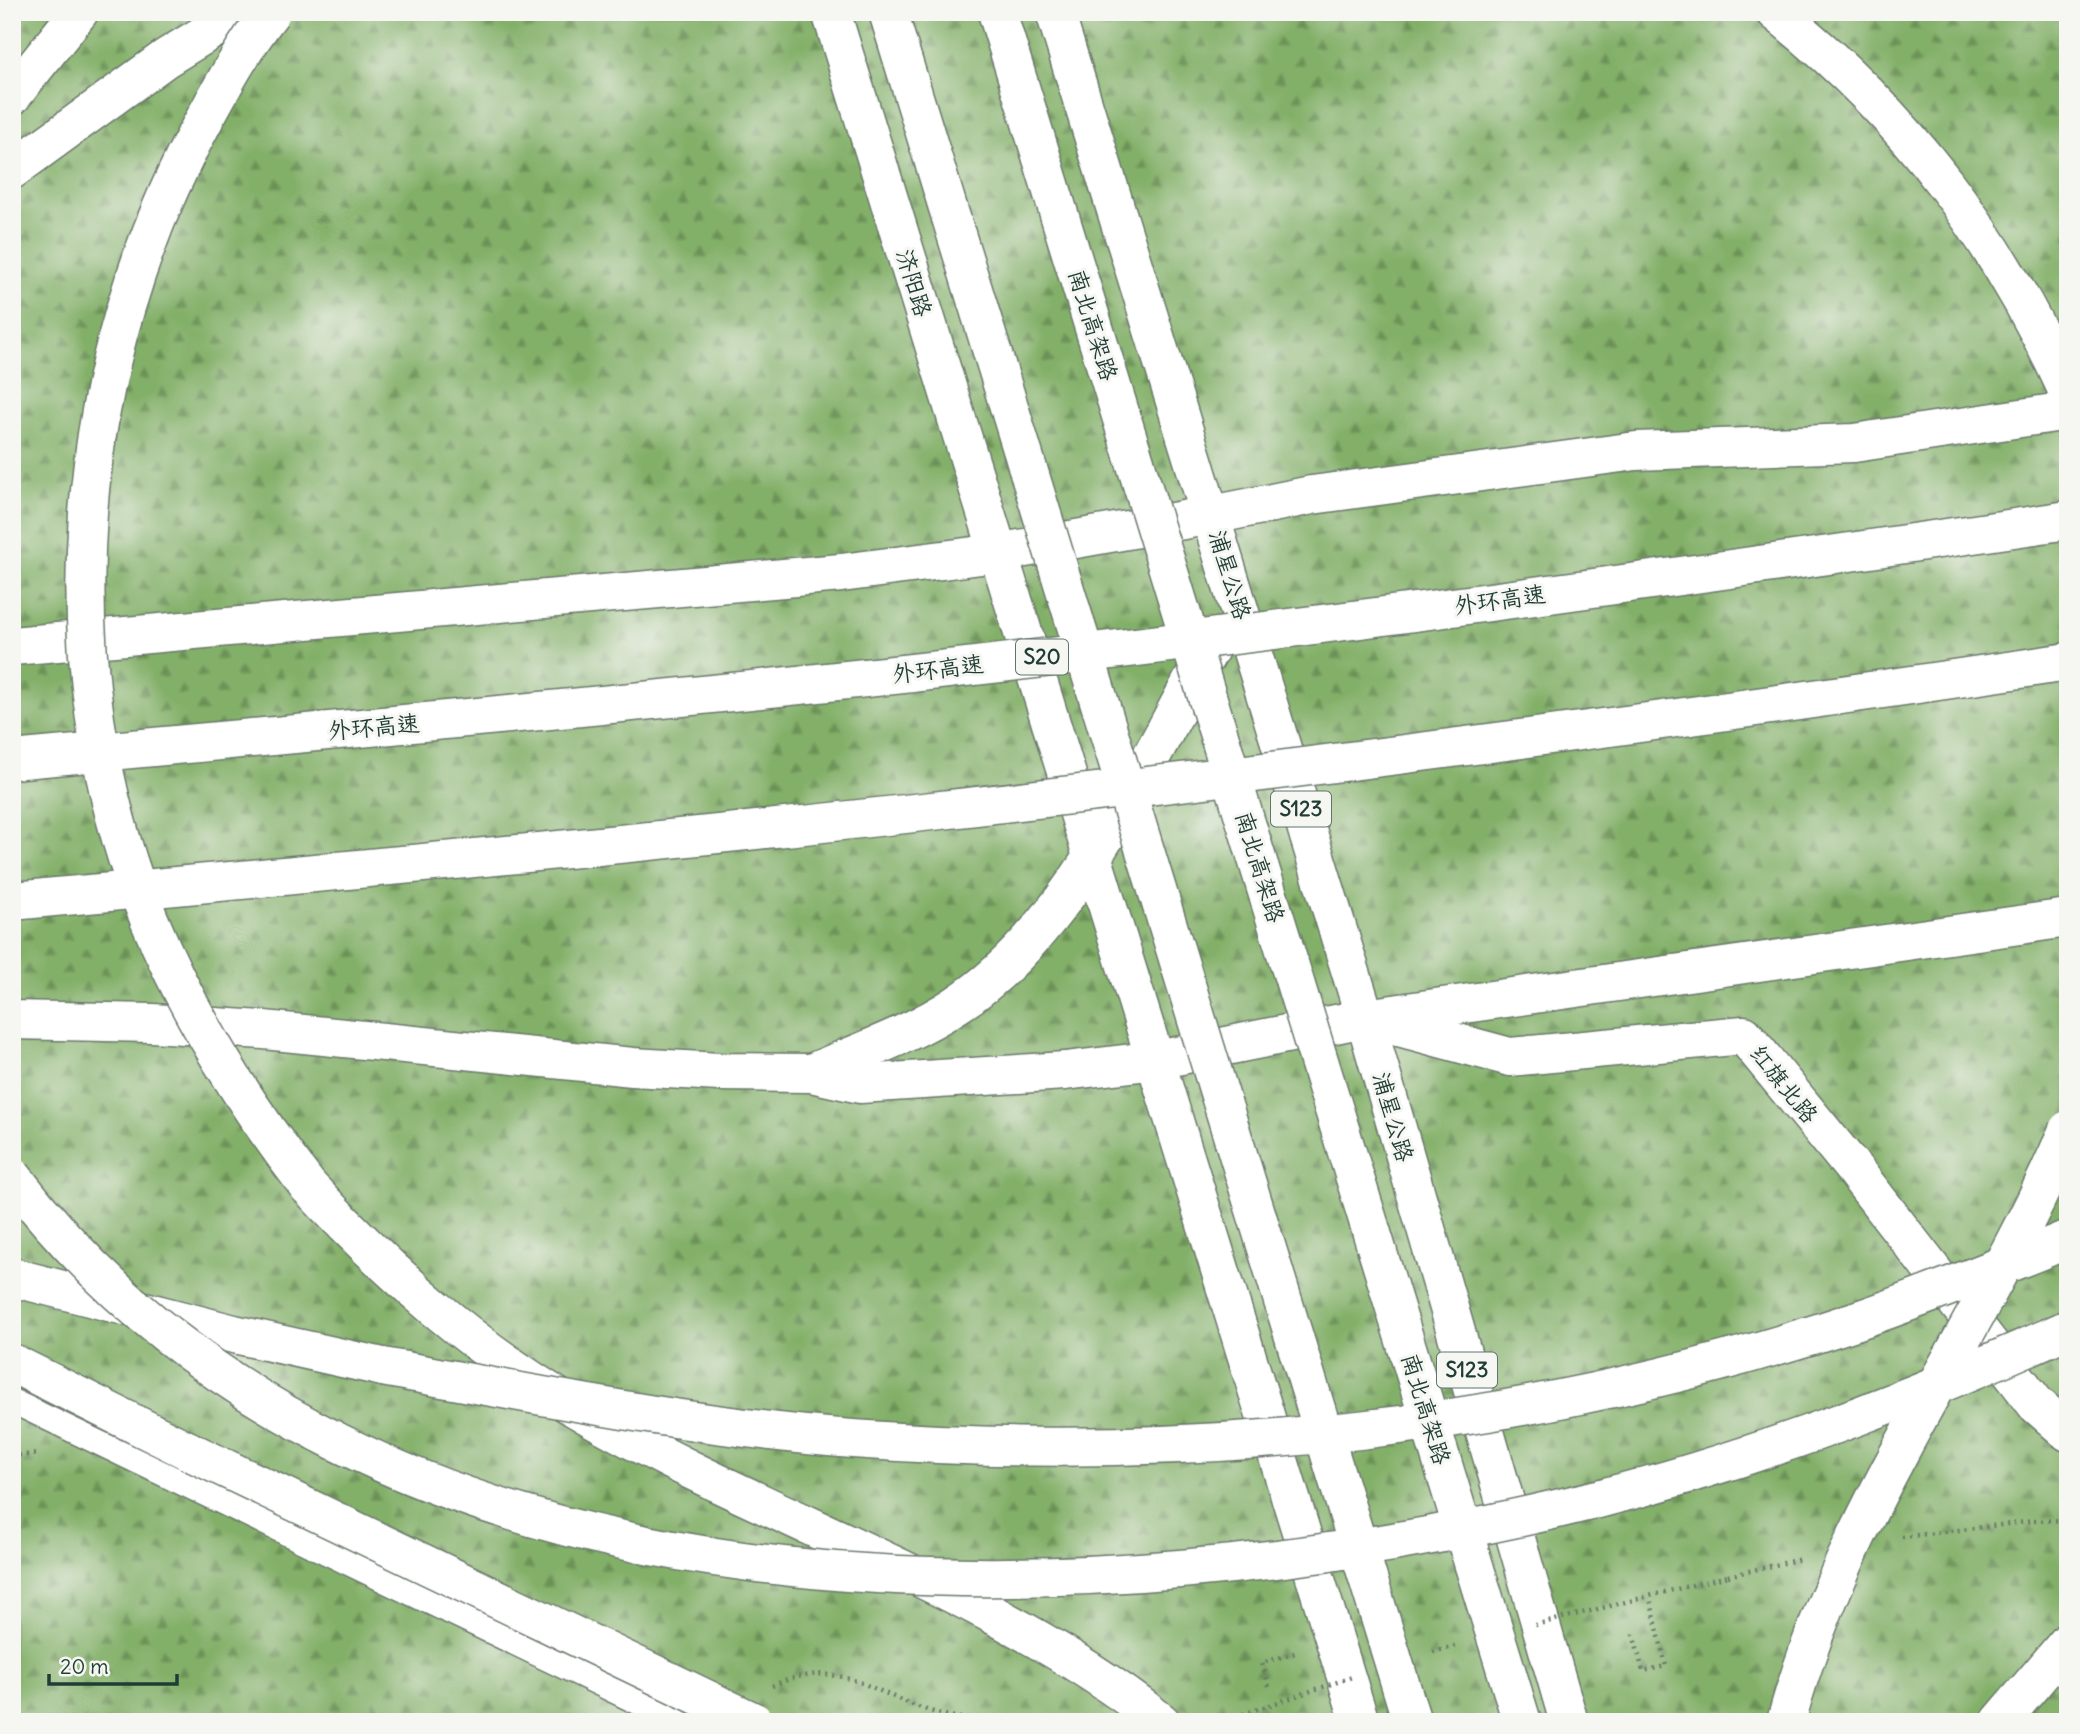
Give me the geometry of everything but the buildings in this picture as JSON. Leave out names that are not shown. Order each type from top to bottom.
[{"type":"main road","points":[[12,96],[79,12]]},
{"type":"main road","points":[[12,170],[166,58],[241,12]]},
{"type":"main road","points":[[271,12],[222,86],[184,154],[148,238],[127,300],[107,376],[94,453],[86,531],[86,610],[91,675],[105,766],[124,842],[149,916],[186,1000],[217,1057],[259,1123],[307,1186],[361,1244],[470,1339],[580,1411],[638,1442],[982,1608],[1073,1660],[1161,1722]]},
{"type":"main road","name":"济阳路","points":[[831,12],[997,553]]},
{"type":"main road","points":[[888,12],[1412,1722]]},
{"type":"main road","name":"南北高架路","points":[[997,12],[1522,1722]]},
{"type":"main road","points":[[1055,12],[1212,515]]},
{"type":"main road","points":[[1776,12],[1866,91],[1918,147],[1965,207],[2006,271],[2043,337],[2068,393]]},
{"type":"main road","points":[[12,646],[841,573],[997,553],[1312,495],[1636,451],[1854,443],[2068,411]]},
{"type":"main road","name":"浦星公路","points":[[1212,515],[1365,1018],[1569,1722]]},
{"type":"main road","name":"外环高速","points":[[12,760],[455,720],[905,674],[1366,619],[2068,520]]},
{"type":"main road","points":[[997,553],[1157,1060],[1360,1722]]},
{"type":"main road","points":[[811,1073],[906,1032],[957,1005],[1003,967],[1036,933],[1093,856],[1237,600]]},
{"type":"main road","points":[[12,901],[469,859],[933,811],[1384,757],[2068,662]]},
{"type":"main road","points":[[12,1020],[166,1024],[633,1067],[811,1073],[860,1084],[1065,1071],[1157,1060],[1365,1018],[1482,999],[2068,918]]},
{"type":"main road","name":"红旗北路","points":[[1365,1018],[1510,1057],[1744,1035],[2036,1404],[2068,1432]]},
{"type":"main road","points":[[1786,1722],[1833,1585],[1881,1482],[1994,1283],[2042,1191],[2068,1130]]},
{"type":"main road","points":[[12,1176],[80,1257],[125,1301],[174,1341],[279,1412],[395,1470],[537,1517],[620,1538],[717,1557],[882,1575],[997,1577],[1118,1573],[1360,1548],[1480,1525],[1676,1477],[1837,1426],[1956,1379],[2068,1329]]},
{"type":"main road","points":[[12,1277],[234,1334],[383,1367],[702,1422],[847,1438],[1069,1448],[1290,1438],[1516,1407],[1631,1383],[1745,1354],[1857,1320],[2068,1239]]},
{"type":"main road","points":[[12,1363],[189,1451],[758,1706]]},
{"type":"main road","points":[[2000,1722],[2068,1642]]},
{"type":"lane","points":[[12,1401],[679,1722]]},
{"type":"path","points":[[1633,1634],[1643,1671],[1665,1666],[1650,1598]]},
{"type":"path","points":[[1269,1686],[1262,1663],[1294,1653],[1298,1666]]},
{"type":"path","points":[[758,1706],[794,1676],[841,1674],[928,1710],[981,1722]]},
{"type":"path","points":[[1303,1679],[1307,1692]]},
{"type":"green space","points":[[18,12],[2068,12],[2068,1722],[12,1722],[12,18]]}]
